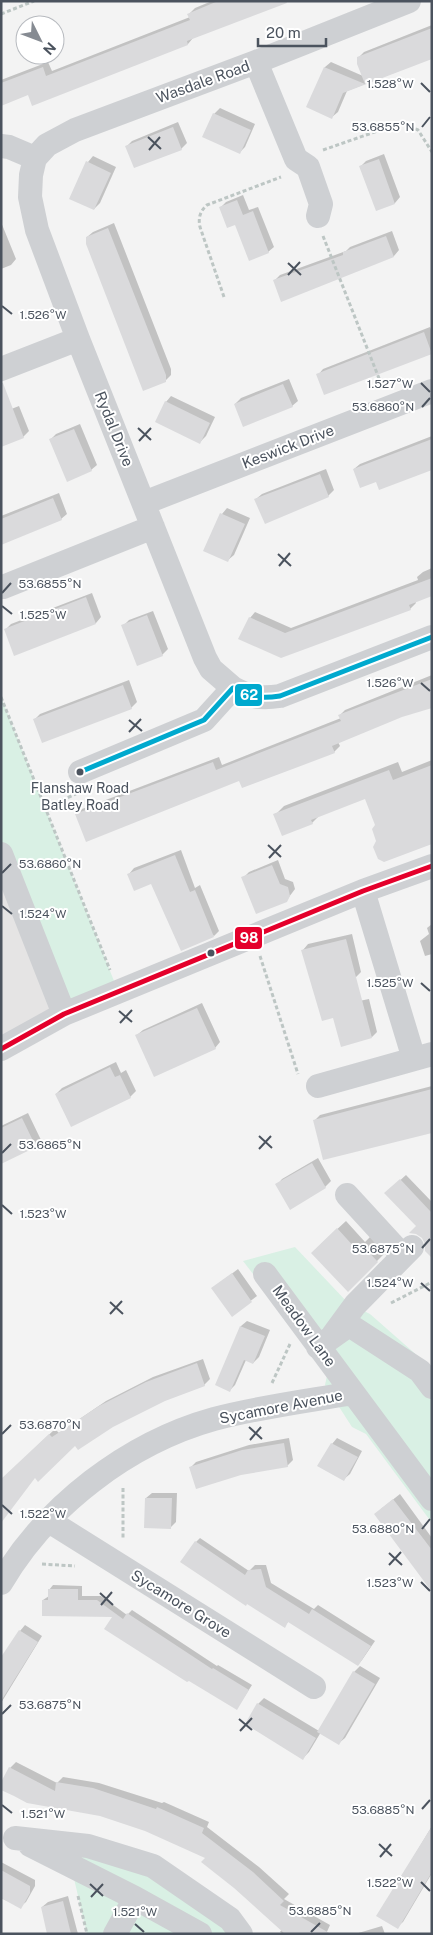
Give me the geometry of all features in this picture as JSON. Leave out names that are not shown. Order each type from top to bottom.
[{"type":"street","name":"Wasdale Road","points":[[35,158],[47,145],[75,130],[256,62],[409,1]]},
{"type":"street","points":[[256,62],[322,204],[318,216]]},
{"type":"street","points":[[1,146],[9,146],[35,158]]},
{"type":"street","name":"Rydal Drive","points":[[35,158],[31,174],[30,197],[33,215],[78,339],[206,658],[212,669],[232,688]]},
{"type":"street","points":[[1,369],[78,339]]},
{"type":"street","name":"Keswick Drive","points":[[144,503],[432,391]]},
{"type":"street","points":[[3,587],[153,527]]},
{"type":"street","points":[[80,772],[204,720],[232,688],[247,695],[264,698],[280,696],[432,637]]},
{"type":"street","points":[[1,854],[64,1014]]},
{"type":"street","points":[[1,1048],[64,1014],[118,991],[363,891],[432,866]]},
{"type":"street","points":[[309,1081],[423,1057],[363,891]]},
{"type":"street","points":[[324,1343],[355,1305],[408,1252],[347,1196]]},
{"type":"street","name":"Meadow Lane","points":[[265,1274],[300,1322],[324,1343],[353,1393],[432,1498]]},
{"type":"street","points":[[324,1343],[349,1325],[420,1371],[432,1387]]},
{"type":"street","name":"Sycamore Avenue","points":[[1,1583],[13,1563],[50,1521],[85,1486],[123,1460],[164,1439],[213,1420],[260,1409],[353,1393]]},
{"type":"street","name":"Sycamore Grove","points":[[50,1521],[314,1687]]},
{"type":"street","points":[[8,1835],[135,1898],[200,1934]]},
{"type":"street","points":[[8,1835],[88,1846],[153,1866],[230,1919],[241,1934]]},
{"type":"street","points":[[115,1934],[135,1898]]},
{"type":"path","points":[[1,14],[34,1]]},
{"type":"path","points":[[224,297],[198,221],[202,210],[207,205],[389,127],[404,124],[418,130],[432,152]]},
{"type":"path","points":[[318,216],[323,235],[391,408]]},
{"type":"path","points":[[1,696],[118,991]]},
{"type":"path","points":[[44,808],[77,793],[80,772]]},
{"type":"path","points":[[254,937],[309,1081]]},
{"type":"path","points":[[260,1409],[300,1322]]},
{"type":"path","points":[[71,1866],[87,1934]]},
{"type":"shaded area","points":[[1,854],[64,1014],[1,1049]]},
{"type":"green space","points":[[1,697],[118,991],[64,1014],[1,854]]},
{"type":"green space","points":[[295,1247],[348,1303],[370,1314],[428,1365],[432,1371],[432,1523],[366,1434],[352,1427],[325,1385],[328,1371],[243,1261]]},
{"type":"green space","points":[[88,1846],[153,1866],[241,1934],[87,1934],[71,1866]]},
{"type":"building","points":[[218,1],[286,1],[287,3],[187,41],[188,45],[32,106],[28,95],[1,106],[1,83],[43,67],[46,76],[190,20],[187,14]]},
{"type":"building","points":[[432,28],[432,59],[343,93],[332,119],[306,107],[324,67],[365,84],[357,64],[357,57]]},
{"type":"building","points":[[213,113],[251,130],[240,154],[202,137]]},
{"type":"building","points":[[173,127],[182,150],[134,168],[125,146]]},
{"type":"building","points":[[379,159],[395,204],[376,211],[359,166]]},
{"type":"building","points":[[86,161],[111,173],[94,210],[69,199]]},
{"type":"building","points":[[237,200],[243,215],[253,211],[269,253],[249,261],[235,225],[227,228],[219,207]]},
{"type":"building","points":[[108,228],[166,375],[166,382],[143,391],[86,244],[86,237]]},
{"type":"building","points":[[386,236],[394,257],[281,302],[273,280],[343,255],[343,252]]},
{"type":"building","points":[[424,332],[432,354],[324,395],[316,374]]},
{"type":"building","points":[[1,383],[3,383],[24,438],[1,447]]},
{"type":"building","points":[[283,384],[293,407],[243,427],[234,404]]},
{"type":"building","points":[[165,401],[210,423],[200,444],[155,422]]},
{"type":"building","points":[[74,429],[92,471],[67,482],[49,439]]},
{"type":"building","points":[[432,439],[432,470],[379,490],[376,482],[360,488],[353,469]]},
{"type":"building","points":[[320,474],[329,497],[265,524],[254,499]]},
{"type":"building","points":[[53,498],[62,520],[1,545],[1,519]]},
{"type":"building","points":[[220,513],[245,524],[228,562],[203,551]]},
{"type":"building","points":[[432,578],[432,596],[409,605],[411,610],[281,658],[238,639],[249,617],[285,633]]},
{"type":"building","points":[[86,597],[96,624],[14,656],[4,629]]},
{"type":"building","points":[[147,615],[163,656],[137,666],[121,625]]},
{"type":"building","points":[[432,679],[432,708],[402,717],[332,746],[335,753],[242,788],[239,781],[86,842],[75,814],[213,762],[216,770],[341,721],[338,715]]},
{"type":"building","points":[[123,685],[132,709],[42,743],[33,719]]},
{"type":"building","points":[[432,765],[432,844],[384,862],[378,859],[373,847],[376,841],[372,829],[375,825],[365,799],[311,820],[313,824],[282,836],[273,814],[389,770],[393,780]]},
{"type":"building","points":[[175,855],[190,892],[195,890],[214,937],[181,951],[151,884],[134,891],[127,874]]},
{"type":"building","points":[[272,865],[280,884],[288,887],[290,896],[287,902],[256,914],[241,877]]},
{"type":"building","points":[[346,939],[372,1038],[341,1047],[333,1018],[322,1021],[301,950]]},
{"type":"building","points":[[197,1008],[216,1049],[154,1077],[135,1035]]},
{"type":"building","points":[[110,1067],[115,1077],[120,1075],[131,1098],[71,1127],[55,1094]]},
{"type":"building","points":[[432,1089],[432,1133],[323,1160],[313,1120]]},
{"type":"building","points":[[22,1118],[36,1147],[1,1164],[1,1128]]},
{"type":"building","points":[[312,1163],[326,1188],[290,1210],[275,1184]]},
{"type":"building","points":[[400,1179],[432,1211],[432,1258],[425,1251],[425,1244],[422,1238],[416,1234],[409,1233],[416,1226],[384,1193]]},
{"type":"building","points":[[337,1228],[356,1249],[361,1244],[378,1262],[348,1292],[311,1253]]},
{"type":"building","points":[[232,1273],[252,1302],[232,1317],[211,1288]]},
{"type":"building","points":[[240,1326],[265,1336],[253,1364],[244,1360],[230,1392],[215,1385]]},
{"type":"building","points":[[197,1363],[205,1386],[165,1401],[113,1427],[78,1450],[75,1446],[38,1482],[35,1478],[1,1523],[1,1479],[49,1434],[52,1437],[99,1406],[146,1382]]},
{"type":"building","points":[[284,1443],[288,1467],[241,1475],[196,1489],[189,1467],[242,1450]]},
{"type":"building","points":[[331,1443],[358,1457],[344,1481],[317,1466]]},
{"type":"building","points":[[145,1498],[172,1498],[171,1529],[144,1528]]},
{"type":"building","points":[[393,1499],[432,1550],[432,1592],[374,1514]]},
{"type":"building","points":[[195,1541],[245,1575],[248,1570],[261,1569],[266,1587],[309,1614],[312,1609],[371,1646],[358,1666],[288,1622],[285,1628],[247,1604],[246,1606],[180,1562]]},
{"type":"building","points":[[48,1589],[78,1589],[78,1600],[97,1600],[123,1619],[127,1613],[212,1669],[249,1690],[237,1710],[189,1681],[187,1682],[104,1629],[112,1617],[42,1616],[42,1600],[48,1600]]},
{"type":"building","points":[[19,1630],[38,1642],[1,1701],[1,1657]]},
{"type":"building","points":[[353,1671],[375,1684],[339,1745],[317,1732]]},
{"type":"building","points":[[257,1703],[316,1738],[303,1760],[245,1724]]},
{"type":"building","points":[[9,1767],[55,1791],[56,1782],[93,1788],[156,1809],[157,1807],[204,1828],[202,1833],[253,1872],[284,1901],[280,1905],[331,1934],[285,1934],[234,1888],[201,1862],[205,1858],[145,1831],[100,1816],[27,1803],[1,1790],[1,1782]]},
{"type":"building","points":[[432,1826],[432,1872],[398,1929],[376,1916]]},
{"type":"building","points":[[1,1870],[30,1886],[30,1893],[21,1909],[1,1898]]},
{"type":"building","points":[[63,1901],[71,1934],[47,1934],[41,1907]]},
{"type":"transit line","name":"62","points":[[80,772],[204,720],[233,688],[255,696],[280,696],[432,637]]},
{"type":"transit line","name":"98","points":[[1,1049],[64,1014],[363,891],[432,866]]},
{"type":"place","name":"Flanshaw Road Batley Road","points":[[80,772]]}]
